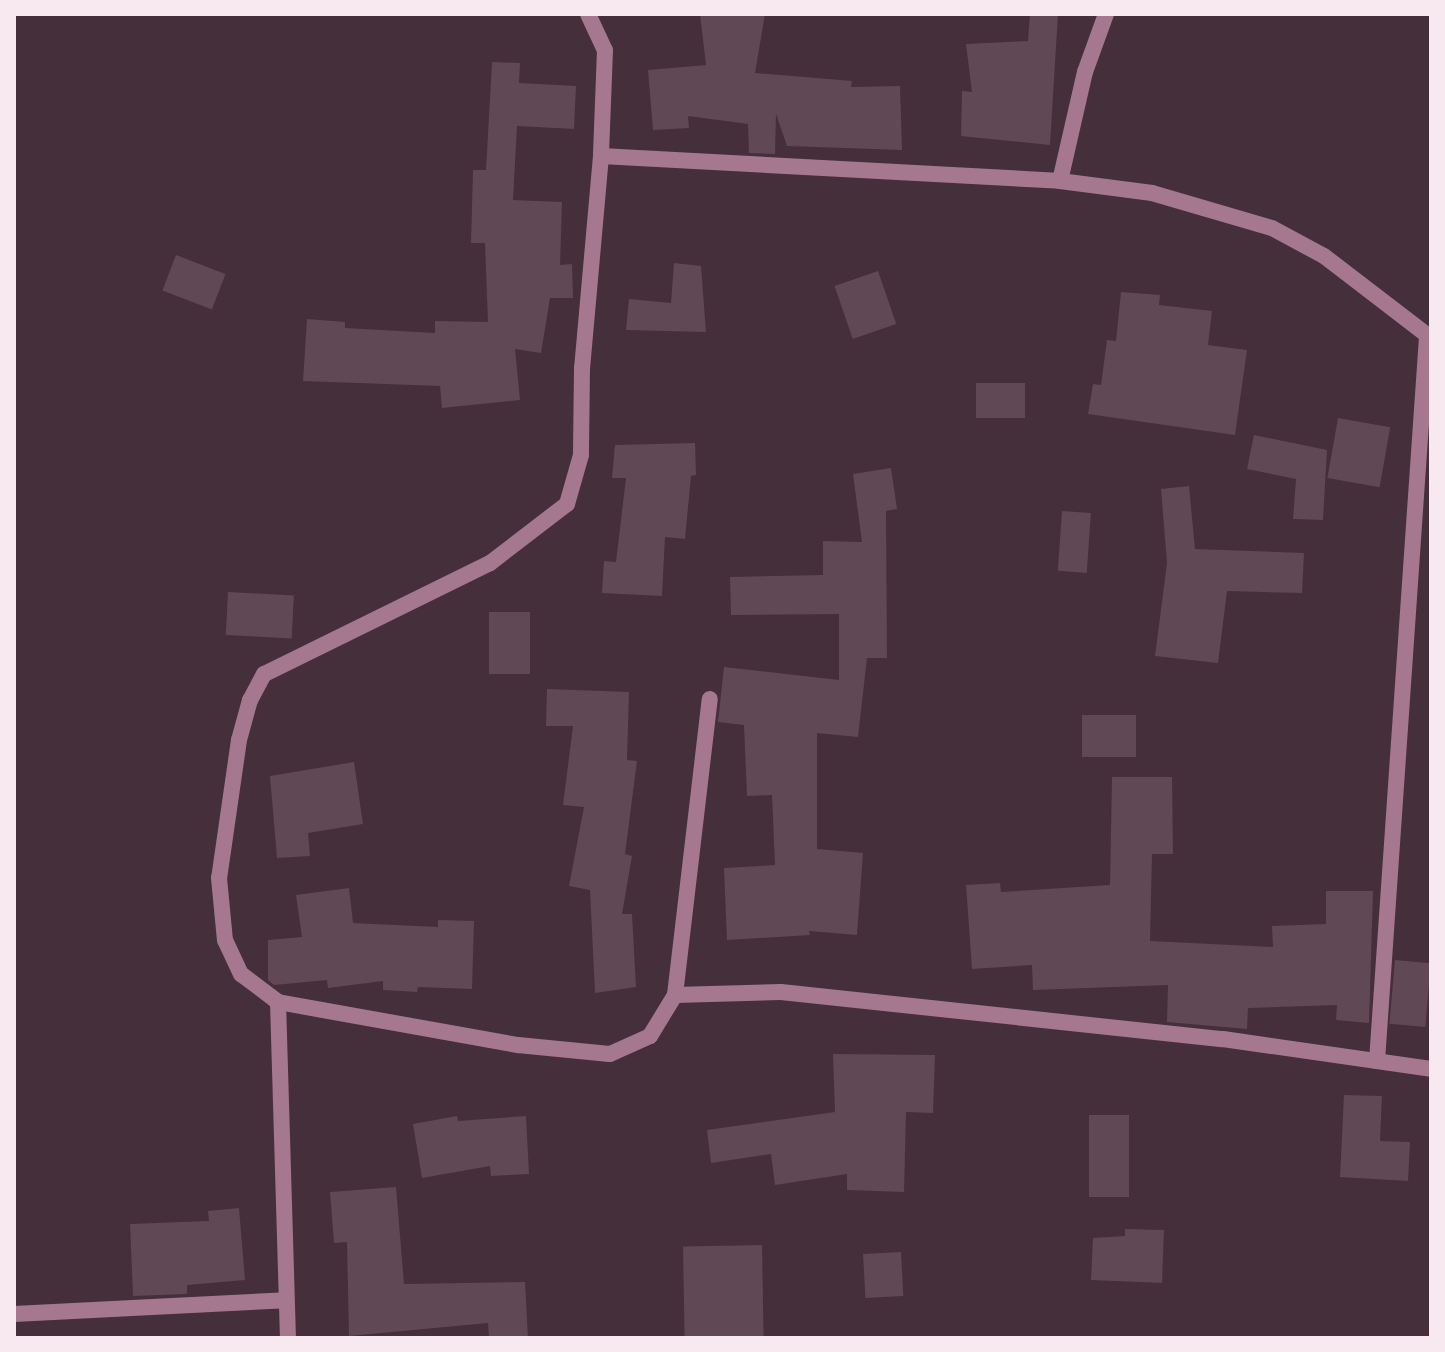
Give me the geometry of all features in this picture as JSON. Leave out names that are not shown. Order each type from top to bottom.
[{"type":"street","points":[[588,14],[605,50],[601,156],[582,368],[581,455],[567,504],[490,563],[285,661],[264,674],[250,700],[225,818],[219,878],[225,940],[241,974],[278,1002],[518,1045],[610,1054],[650,1036],[675,995],[710,699]]},
{"type":"street","points":[[1060,181],[1085,72],[1106,14]]},
{"type":"street","points":[[601,156],[1060,181],[1152,193],[1272,228],[1324,256],[1429,338],[1377,1061]]},
{"type":"street","points":[[675,995],[781,992],[895,1001],[1431,1069]]},
{"type":"street","points":[[278,1002],[288,1338]]},
{"type":"street","points":[[14,1314],[286,1300]]},
{"type":"building","points":[[700,14],[765,14],[755,73],[852,81],[851,87],[900,86],[902,150],[787,146],[776,114],[775,154],[749,153],[748,124],[688,116],[689,128],[653,130],[648,70],[706,65]]},
{"type":"building","points":[[1030,14],[1058,14],[1050,145],[961,136],[962,91],[972,92],[966,44],[1028,41]]},
{"type":"building","points":[[492,62],[520,63],[519,83],[576,86],[574,129],[517,126],[513,200],[562,202],[560,265],[572,264],[573,298],[550,298],[541,353],[515,349],[520,400],[442,408],[440,386],[303,381],[307,319],[345,322],[345,328],[435,333],[435,321],[488,322],[485,243],[471,243],[473,170],[486,170]]},
{"type":"building","points":[[176,255],[225,274],[212,309],[162,290]]},
{"type":"building","points":[[674,263],[701,266],[706,332],[626,330],[629,299],[671,303]]},
{"type":"building","points":[[878,271],[896,324],[853,339],[835,286]]},
{"type":"building","points":[[1121,292],[1160,295],[1159,305],[1212,311],[1208,345],[1247,350],[1235,435],[1088,414],[1093,384],[1101,385],[1107,340],[1116,341]]},
{"type":"building","points":[[976,383],[1025,383],[1025,418],[976,418]]},
{"type":"building","points":[[1338,418],[1390,427],[1380,487],[1327,478]]},
{"type":"building","points":[[1254,435],[1327,450],[1323,520],[1293,519],[1296,479],[1247,469]]},
{"type":"building","points":[[695,443],[696,475],[691,476],[685,539],[665,537],[662,596],[602,593],[604,561],[616,562],[626,478],[612,478],[615,445]]},
{"type":"building","points":[[891,468],[897,509],[886,511],[887,658],[867,658],[858,737],[817,733],[817,849],[863,853],[857,935],[809,931],[810,935],[727,940],[724,868],[775,865],[772,795],[747,796],[744,725],[718,722],[724,667],[839,680],[839,614],[731,615],[730,577],[823,575],[823,541],[862,542],[853,474]]},
{"type":"building","points":[[1189,486],[1195,549],[1304,553],[1302,593],[1227,591],[1218,663],[1155,656],[1167,563],[1161,489]]},
{"type":"building","points":[[1062,511],[1091,513],[1087,573],[1058,571]]},
{"type":"building","points":[[228,592],[294,595],[292,638],[226,635]]},
{"type":"building","points":[[489,612],[530,612],[530,674],[489,674]]},
{"type":"building","points":[[547,689],[629,692],[627,760],[637,761],[625,854],[632,856],[622,914],[632,914],[636,987],[595,993],[590,890],[569,886],[584,807],[563,805],[573,726],[546,726]]},
{"type":"building","points":[[1082,715],[1136,715],[1136,757],[1082,757]]},
{"type":"building","points":[[354,762],[363,824],[308,833],[310,856],[277,858],[270,776]]},
{"type":"building","points":[[1112,777],[1172,777],[1173,854],[1152,854],[1150,941],[1273,947],[1272,926],[1326,924],[1326,891],[1373,891],[1369,1023],[1336,1020],[1337,1005],[1248,1008],[1247,1029],[1167,1022],[1168,985],[1033,990],[1032,965],[972,969],[966,885],[1000,883],[1001,892],[1110,885]]},
{"type":"building","points":[[349,888],[353,923],[438,927],[438,920],[474,921],[472,989],[418,987],[417,992],[383,990],[383,981],[328,988],[327,980],[274,985],[268,980],[268,940],[302,937],[296,895]]},
{"type":"building","points":[[1395,960],[1431,963],[1425,1027],[1389,1024]]},
{"type":"building","points":[[833,1054],[935,1055],[933,1113],[906,1112],[904,1192],[847,1190],[847,1174],[775,1185],[771,1154],[711,1163],[707,1130],[835,1112]]},
{"type":"building","points":[[1344,1095],[1382,1096],[1380,1141],[1410,1142],[1408,1181],[1340,1177]]},
{"type":"building","points":[[1089,1115],[1129,1115],[1129,1197],[1089,1197]]},
{"type":"building","points":[[457,1116],[458,1121],[526,1116],[529,1174],[491,1176],[490,1166],[422,1178],[413,1124]]},
{"type":"building","points":[[396,1187],[404,1284],[525,1282],[528,1338],[489,1338],[488,1323],[349,1336],[347,1242],[334,1243],[330,1192]]},
{"type":"building","points":[[239,1208],[245,1280],[187,1285],[187,1294],[133,1296],[130,1224],[209,1221],[208,1211]]},
{"type":"building","points":[[1125,1229],[1164,1230],[1162,1283],[1091,1280],[1093,1238],[1125,1236]]},
{"type":"building","points":[[762,1245],[764,1338],[685,1338],[683,1246]]},
{"type":"building","points":[[901,1252],[903,1296],[865,1298],[863,1254]]}]
